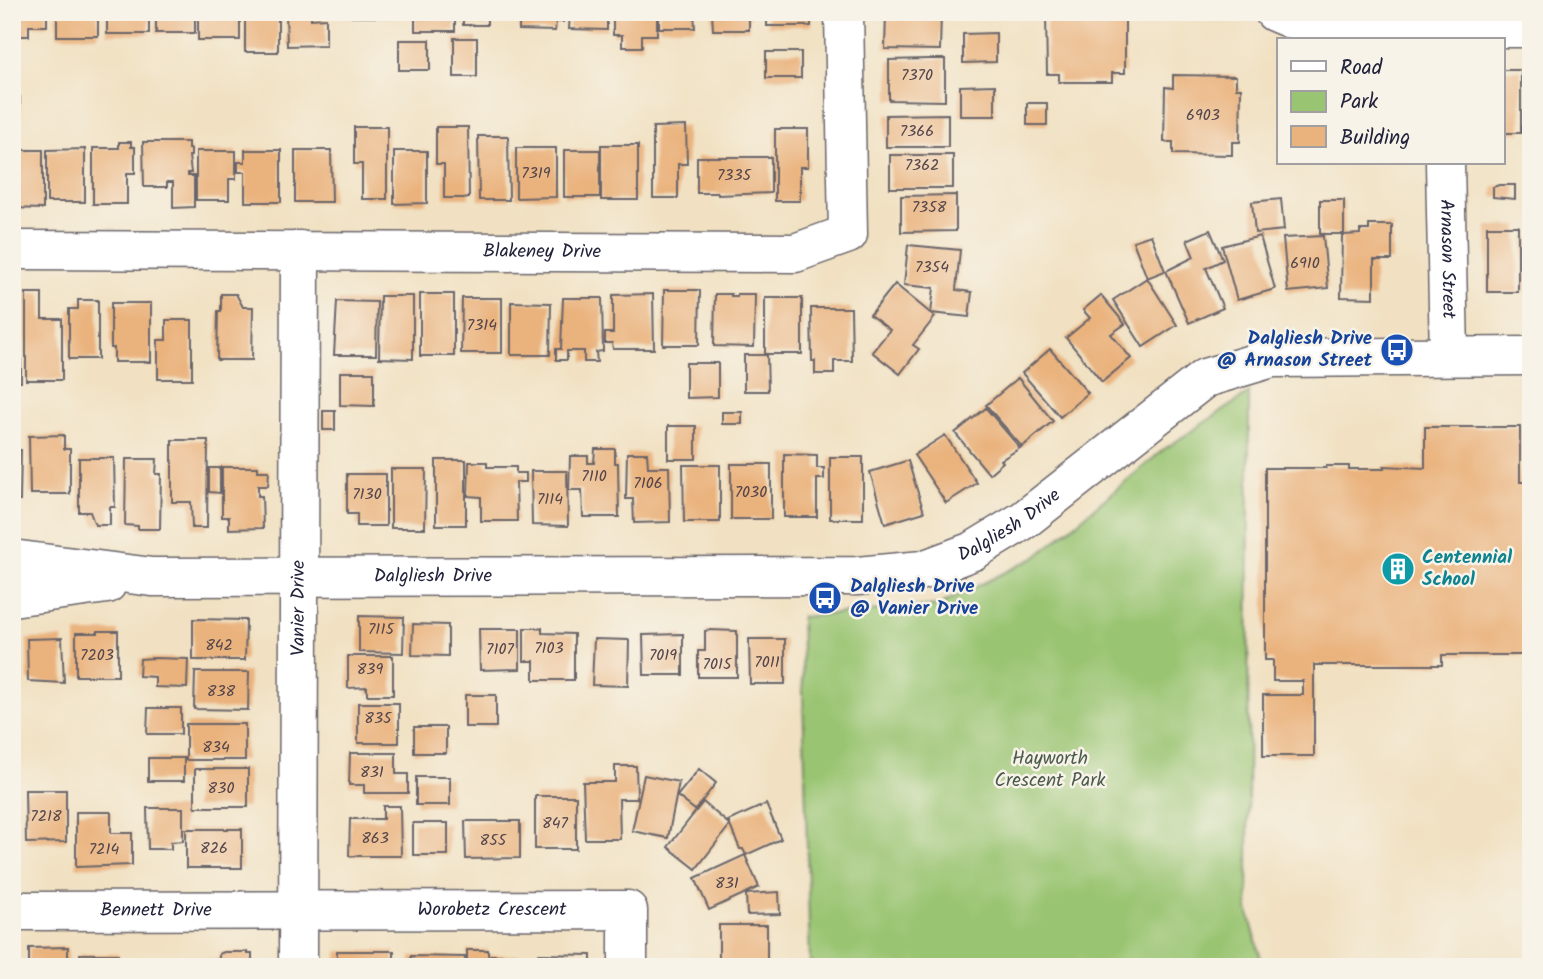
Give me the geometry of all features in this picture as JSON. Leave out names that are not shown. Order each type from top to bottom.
[{"type":"street","name":"Blakeney Drive","points":[[12,250],[795,253],[848,234],[844,12]]},
{"type":"street","points":[[1275,12],[1312,28],[1531,28]]},
{"type":"street","name":"Arnason Street","points":[[1445,164],[1449,356]]},
{"type":"street","name":"Vanier Drive","points":[[298,967],[300,250]]},
{"type":"street","name":"Dalgliesh Drive","points":[[12,559],[152,577],[300,579],[857,576],[923,570],[973,551],[1024,520],[1205,379],[1272,358],[1531,356]]},
{"type":"street","name":"Dalgliesh Drive","points":[[12,597],[152,577]]},
{"type":"street","name":"Bennett Drive","points":[[12,911],[298,909]]},
{"type":"street","name":"Worobetz Crescent","points":[[298,909],[628,909],[628,967]]},
{"type":"green space","name":"Hayworth Crescent Park","points":[[1249,393],[1248,909],[1263,967],[810,967],[801,617],[939,605],[1036,557],[1163,450]]},
{"type":"building","points":[[12,12],[47,12],[47,26],[29,26],[29,36],[17,36],[17,30],[12,30]]},
{"type":"building","points":[[57,12],[98,12],[98,36],[57,36]]},
{"type":"building","points":[[107,12],[149,12],[149,34],[107,34]]},
{"type":"building","points":[[156,12],[195,12],[195,33],[156,33]]},
{"type":"building","points":[[198,12],[227,12],[227,17],[240,17],[240,40],[198,40]]},
{"type":"building","points":[[245,12],[270,12],[270,15],[278,15],[278,52],[245,52]]},
{"type":"building","points":[[286,12],[311,12],[311,19],[326,18],[326,45],[287,46]]},
{"type":"building","points":[[352,12],[400,12],[400,17],[352,17]]},
{"type":"building","points":[[415,12],[455,12],[455,31],[415,31]]},
{"type":"building","points":[[463,12],[509,12],[509,17],[487,17],[487,25],[463,25]]},
{"type":"building","points":[[519,12],[564,12],[563,22],[556,22],[555,31],[519,30]]},
{"type":"building","points":[[570,12],[607,12],[607,30],[569,29]]},
{"type":"building","points":[[613,12],[657,12],[657,35],[642,35],[642,47],[622,47],[622,35],[613,35]]},
{"type":"building","points":[[659,12],[694,12],[695,28],[659,28]]},
{"type":"building","points":[[712,12],[749,12],[749,30],[713,30]]},
{"type":"building","points":[[767,12],[811,12],[811,26],[767,26]]},
{"type":"building","points":[[886,13],[941,14],[940,50],[885,49]]},
{"type":"building","points":[[1046,14],[1125,14],[1125,73],[1112,73],[1112,82],[1059,82],[1059,74],[1047,74]]},
{"type":"building","points":[[996,33],[996,62],[963,63],[963,34]]},
{"type":"building","points":[[454,38],[477,38],[477,77],[454,77]]},
{"type":"building","points":[[399,40],[430,40],[430,70],[399,70]]},
{"type":"building","points":[[766,52],[801,52],[801,78],[766,78]]},
{"type":"building","points":[[945,59],[945,101],[889,100],[889,60]]},
{"type":"building","points":[[1504,70],[1521,70],[1521,133],[1504,133]]},
{"type":"building","points":[[1173,75],[1236,76],[1236,88],[1241,88],[1240,142],[1232,142],[1232,155],[1173,154],[1173,142],[1164,142],[1165,87],[1173,88]]},
{"type":"building","points":[[995,85],[995,116],[960,116],[960,86]]},
{"type":"building","points":[[12,97],[20,97],[20,138],[12,138]]},
{"type":"building","points":[[1027,103],[1047,103],[1047,125],[1027,125]]},
{"type":"building","points":[[948,114],[948,147],[886,147],[886,115]]},
{"type":"building","points":[[686,126],[687,164],[678,164],[678,198],[653,198],[653,127]]},
{"type":"building","points":[[354,127],[387,127],[387,199],[362,199],[362,164],[354,164]]},
{"type":"building","points":[[436,127],[468,127],[469,198],[444,198],[444,164],[436,164]]},
{"type":"building","points":[[775,129],[808,129],[808,167],[800,167],[800,201],[775,201]]},
{"type":"building","points":[[478,136],[508,136],[509,200],[479,200]]},
{"type":"building","points":[[119,142],[131,142],[131,147],[135,147],[135,173],[127,173],[127,204],[93,204],[93,148],[119,148]]},
{"type":"building","points":[[143,142],[188,142],[188,149],[191,149],[191,173],[188,173],[188,176],[194,176],[194,207],[173,208],[173,182],[167,182],[167,187],[144,187]]},
{"type":"building","points":[[601,145],[638,145],[638,200],[601,200]]},
{"type":"building","points":[[516,148],[556,148],[556,197],[516,198]]},
{"type":"building","points":[[85,149],[85,202],[47,202],[47,150]]},
{"type":"building","points":[[12,150],[43,150],[43,209],[12,208]]},
{"type":"building","points":[[245,150],[281,150],[281,202],[245,202],[245,172],[238,172],[238,162],[245,162]]},
{"type":"building","points":[[295,150],[331,150],[332,202],[295,202]]},
{"type":"building","points":[[564,150],[600,150],[600,197],[564,197]]},
{"type":"building","points":[[196,151],[236,151],[236,179],[229,179],[229,200],[196,200]]},
{"type":"building","points":[[394,151],[427,151],[427,203],[394,204]]},
{"type":"building","points":[[890,155],[953,155],[953,188],[890,188]]},
{"type":"building","points":[[697,157],[771,157],[771,193],[697,193]]},
{"type":"building","points":[[1515,185],[1515,199],[1493,197],[1493,187]]},
{"type":"building","points":[[956,195],[956,231],[901,232],[901,196]]},
{"type":"building","points":[[1281,199],[1284,230],[1255,233],[1252,202]]},
{"type":"building","points":[[1320,200],[1344,200],[1344,235],[1360,234],[1360,230],[1369,230],[1369,225],[1392,225],[1392,260],[1374,260],[1374,298],[1341,297],[1342,234],[1320,234]]},
{"type":"building","points":[[1487,226],[1518,226],[1518,292],[1487,292]]},
{"type":"building","points":[[1210,230],[1223,260],[1206,268],[1223,308],[1189,323],[1166,271],[1194,257],[1187,240]]},
{"type":"building","points":[[1151,235],[1165,271],[1147,278],[1133,241]]},
{"type":"building","points":[[1260,236],[1275,289],[1237,300],[1222,246]]},
{"type":"building","points":[[1323,236],[1328,288],[1288,292],[1283,238]]},
{"type":"building","points":[[1524,237],[1531,237],[1531,293],[1524,293]]},
{"type":"building","points":[[908,245],[960,250],[956,290],[972,292],[969,317],[931,313],[934,288],[904,285]]},
{"type":"building","points":[[1147,278],[1177,325],[1143,347],[1113,300]]},
{"type":"building","points":[[895,284],[935,317],[913,345],[919,349],[900,374],[872,352],[890,330],[870,315]]},
{"type":"building","points":[[664,290],[700,290],[699,345],[663,345]]},
{"type":"building","points":[[26,293],[42,293],[42,319],[62,319],[62,380],[26,380]]},
{"type":"building","points":[[221,294],[236,294],[243,307],[253,307],[252,360],[217,360]]},
{"type":"building","points":[[420,294],[454,294],[454,356],[420,356]]},
{"type":"building","points":[[653,294],[654,349],[613,349],[612,343],[605,343],[605,333],[613,333],[613,295]]},
{"type":"building","points":[[715,294],[755,294],[754,347],[714,346]]},
{"type":"building","points":[[1101,295],[1125,324],[1111,334],[1131,358],[1102,382],[1066,338],[1090,318],[1083,310]]},
{"type":"building","points":[[380,296],[413,296],[413,359],[379,358]]},
{"type":"building","points":[[462,298],[502,298],[502,353],[461,353]]},
{"type":"building","points":[[563,298],[602,298],[603,351],[596,352],[597,362],[584,362],[584,351],[567,351],[567,360],[556,360],[556,349],[561,349]]},
{"type":"building","points":[[765,298],[802,298],[802,354],[765,354]]},
{"type":"building","points":[[78,300],[98,300],[98,359],[69,359],[69,309],[78,309]]},
{"type":"building","points":[[337,301],[377,302],[376,355],[334,355]]},
{"type":"building","points":[[511,302],[551,303],[550,355],[511,355]]},
{"type":"building","points":[[111,303],[151,303],[151,362],[114,362],[114,348],[111,348]]},
{"type":"building","points":[[811,308],[851,308],[852,361],[834,361],[834,374],[815,374],[815,361],[812,361]]},
{"type":"building","points":[[166,320],[192,320],[192,379],[158,379],[158,340],[166,340]]},
{"type":"building","points":[[12,329],[21,329],[21,382],[12,382]]},
{"type":"building","points":[[1050,349],[1088,393],[1060,417],[1022,373]]},
{"type":"building","points":[[744,355],[767,355],[768,391],[744,391]]},
{"type":"building","points":[[686,363],[718,363],[718,397],[686,398]]},
{"type":"building","points":[[340,372],[374,372],[374,406],[340,405]]},
{"type":"building","points":[[1018,378],[1053,421],[1022,447],[986,405]]},
{"type":"building","points":[[986,408],[1020,448],[1001,460],[1003,462],[989,474],[955,433]]},
{"type":"building","points":[[323,411],[335,411],[335,430],[323,430]]},
{"type":"building","points":[[722,412],[742,412],[742,424],[722,424]]},
{"type":"building","points":[[668,426],[696,426],[696,459],[668,459]]},
{"type":"building","name":"Centennial School","points":[[1425,427],[1520,427],[1520,482],[1531,482],[1531,655],[1442,655],[1442,665],[1314,665],[1314,756],[1263,756],[1263,695],[1303,695],[1303,681],[1273,681],[1273,660],[1265,660],[1265,468],[1425,468]]},
{"type":"building","points":[[64,435],[64,449],[70,449],[70,494],[30,494],[29,436]]},
{"type":"building","points":[[945,435],[977,483],[946,503],[914,455]]},
{"type":"building","points":[[172,440],[208,440],[207,528],[192,528],[191,502],[172,502]]},
{"type":"building","points":[[595,449],[615,449],[615,463],[618,463],[619,517],[583,517],[582,490],[569,490],[570,456],[588,456],[588,463],[594,463]]},
{"type":"building","points":[[12,450],[21,450],[20,501],[12,501]]},
{"type":"building","points":[[627,453],[647,453],[648,467],[669,467],[670,522],[634,523],[633,499],[626,499]]},
{"type":"building","points":[[784,454],[817,455],[817,468],[824,468],[824,479],[817,479],[817,517],[784,517]]},
{"type":"building","points":[[830,457],[863,457],[863,519],[830,519]]},
{"type":"building","points":[[79,458],[114,458],[115,507],[110,507],[110,525],[95,525],[90,512],[79,512]]},
{"type":"building","points":[[126,459],[157,459],[156,474],[161,474],[160,529],[138,529],[138,526],[125,525]]},
{"type":"building","points":[[436,460],[466,460],[466,525],[436,525]]},
{"type":"building","points":[[906,461],[924,512],[885,524],[870,472]]},
{"type":"building","points":[[469,462],[487,462],[487,467],[516,467],[516,473],[526,473],[526,482],[516,482],[517,521],[481,521],[481,497],[468,496]]},
{"type":"building","points":[[731,464],[771,464],[771,519],[731,519]]},
{"type":"building","points":[[683,465],[720,465],[720,522],[684,522]]},
{"type":"building","points":[[222,467],[258,467],[258,471],[269,471],[268,486],[258,486],[258,496],[262,496],[263,528],[229,529],[229,517],[222,517]]},
{"type":"building","points":[[209,468],[220,468],[220,493],[209,492]]},
{"type":"building","points":[[391,469],[426,469],[425,528],[391,528]]},
{"type":"building","points":[[531,471],[567,471],[568,526],[532,525]]},
{"type":"building","points":[[347,474],[386,474],[386,526],[357,526],[357,514],[347,514]]},
{"type":"building","points":[[359,616],[404,617],[403,653],[359,652]]},
{"type":"building","points":[[193,619],[246,620],[245,660],[193,660]]},
{"type":"building","points":[[413,624],[448,625],[448,656],[412,655]]},
{"type":"building","points":[[524,628],[542,628],[542,633],[574,634],[574,680],[534,680],[534,661],[524,661]]},
{"type":"building","points":[[479,629],[520,629],[520,669],[480,670]]},
{"type":"building","points":[[118,631],[118,676],[76,676],[76,633]]},
{"type":"building","points":[[705,631],[737,631],[737,677],[698,677],[698,651],[705,651]]},
{"type":"building","points":[[683,634],[683,675],[644,675],[643,635]]},
{"type":"building","points":[[62,638],[64,683],[28,681],[27,639]]},
{"type":"building","points":[[594,639],[629,640],[628,686],[592,685]]},
{"type":"building","points":[[749,639],[785,639],[785,684],[750,684]]},
{"type":"building","points":[[348,656],[393,656],[393,695],[367,695],[367,687],[348,688]]},
{"type":"building","points":[[140,659],[188,659],[187,688],[155,687],[155,677],[139,676]]},
{"type":"building","points":[[195,672],[249,672],[248,710],[194,709]]},
{"type":"building","points":[[465,695],[496,695],[496,727],[465,727]]},
{"type":"building","points":[[358,703],[399,703],[399,743],[358,743]]},
{"type":"building","points":[[148,708],[181,708],[181,734],[147,734]]},
{"type":"building","points":[[186,724],[245,724],[245,760],[186,760]]},
{"type":"building","points":[[414,727],[446,727],[446,753],[414,753]]},
{"type":"building","points":[[350,753],[396,753],[396,774],[408,774],[408,793],[364,793],[364,785],[349,785]]},
{"type":"building","points":[[148,758],[184,758],[184,781],[148,781]]},
{"type":"building","points":[[615,766],[636,766],[637,799],[619,799],[620,839],[585,839],[583,782],[615,782]]},
{"type":"building","points":[[195,769],[248,769],[248,807],[195,807]]},
{"type":"building","points":[[699,769],[716,783],[695,810],[677,796]]},
{"type":"building","points":[[644,775],[679,782],[668,838],[632,831]]},
{"type":"building","points":[[416,777],[450,777],[450,805],[416,805]]},
{"type":"building","points":[[25,790],[66,790],[66,842],[26,843]]},
{"type":"building","points":[[535,796],[576,796],[576,849],[535,849]]},
{"type":"building","points":[[703,802],[730,825],[696,869],[668,847]]},
{"type":"building","points":[[766,804],[781,839],[746,855],[743,849],[740,849],[728,821]]},
{"type":"building","points":[[383,806],[400,806],[401,856],[349,856],[350,819],[383,819]]},
{"type":"building","points":[[147,808],[183,808],[183,841],[171,842],[171,849],[148,849]]},
{"type":"building","points":[[76,812],[111,812],[111,833],[132,833],[132,865],[76,867]]},
{"type":"building","points":[[465,821],[520,821],[520,858],[466,859]]},
{"type":"building","points":[[413,823],[448,823],[448,855],[413,855]]},
{"type":"building","points":[[186,829],[242,829],[242,868],[186,868]]},
{"type":"building","points":[[745,855],[759,887],[709,910],[695,878]]},
{"type":"building","points":[[779,892],[780,914],[747,915],[746,894]]},
{"type":"building","points":[[719,925],[767,925],[767,967],[719,967]]},
{"type":"building","points":[[68,947],[68,967],[29,967],[29,948]]},
{"type":"building","points":[[467,950],[488,950],[488,955],[535,955],[535,967],[467,967]]},
{"type":"building","points":[[337,951],[394,951],[394,967],[337,967]]},
{"type":"building","points":[[80,954],[118,954],[118,967],[80,967]]},
{"type":"building","points":[[219,954],[252,954],[252,967],[219,967]]},
{"type":"building","points":[[539,954],[591,955],[591,967],[551,967],[551,961],[539,961]]},
{"type":"building","points":[[411,956],[465,957],[464,967],[411,967]]},
{"type":"building","points":[[168,959],[168,967],[132,967],[132,960]]},
{"type":"building","points":[[175,959],[216,959],[216,967],[175,967]]},
{"type":"place","name":"Dalgliesh Drive @ Arnason Street","points":[[1397,350]]},
{"type":"place","name":"Centennial School","points":[[1398,569]]},
{"type":"place","name":"Dalgliesh Drive @ Vanier Drive","points":[[825,598]]}]
